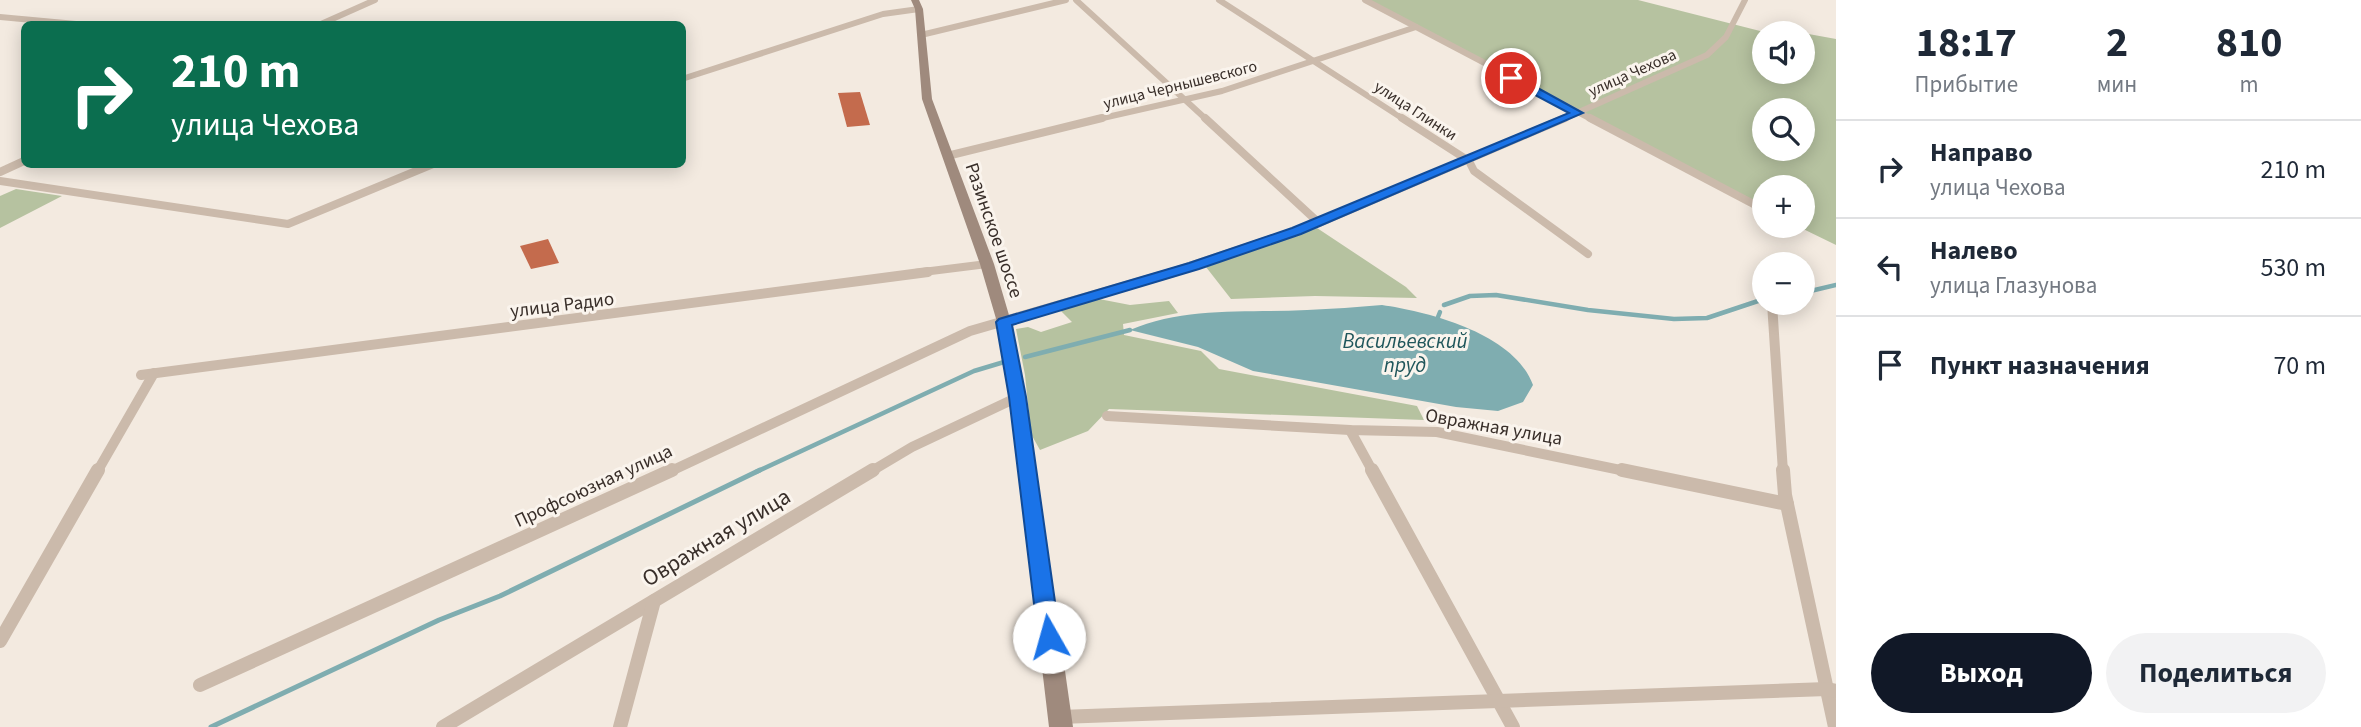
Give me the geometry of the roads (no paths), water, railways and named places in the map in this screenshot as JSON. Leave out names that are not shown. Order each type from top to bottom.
[{"type":"main road","name":"Разинское шоссе","points":[[917,4],[928,99],[987,264],[1004,322],[1018,397],[1060,722]]},
{"type":"street","points":[[328,21],[375,0]]},
{"type":"street","points":[[921,35],[1066,0]]},
{"type":"street","points":[[1076,0],[1188,100],[1318,223]]},
{"type":"street","name":"улица Глинки","points":[[1219,0],[1469,161],[1474,170],[1588,254]]},
{"type":"street","points":[[1365,0],[1752,203]]},
{"type":"street","name":"улица Чехова","points":[[1004,322],[1217,259],[1318,223],[1469,161],[1707,55],[1719,47],[1736,24],[1745,0]]},
{"type":"street","points":[[686,78],[917,4]]},
{"type":"street","points":[[0,17],[43,21]]},
{"type":"street","name":"улица Чернышевского","points":[[947,156],[1027,135],[1188,100],[1416,27]]},
{"type":"street","points":[[0,172],[21,162]]},
{"type":"street","points":[[0,181],[288,223],[423,168]]},
{"type":"street","name":"улица Радио","points":[[0,641],[147,374],[987,264]]},
{"type":"street","points":[[1773,315],[1787,504],[1831,690],[1835,727]]},
{"type":"street","name":"Профсоюзная улица","points":[[200,685],[617,496],[970,331],[1004,322]]},
{"type":"street","name":"Овражная улица","points":[[443,727],[912,447],[1018,397]]},
{"type":"street","name":"Овражная улица","points":[[1107,416],[1350,430],[1437,432],[1787,504]]},
{"type":"street","points":[[1350,430],[1513,727]]},
{"type":"street","points":[[620,727],[654,601]]},
{"type":"street","points":[[1060,722],[1499,701],[1831,690]]},
{"type":"water","name":"Васильевский пруд","points":[[1382,305],[1423,313],[1469,328],[1509,352],[1523,367],[1533,385],[1523,402],[1498,411],[1456,407],[1253,371],[1198,347],[1130,330],[1151,322],[1195,314]]},
{"type":"waterway","points":[[1815,290],[1836,285]]},
{"type":"waterway","points":[[1444,305],[1470,296],[1496,295],[1588,310],[1674,319],[1707,318],[1752,303]]},
{"type":"waterway","points":[[1438,317],[1440,312]]},
{"type":"waterway","points":[[1025,357],[1130,330]]},
{"type":"waterway","points":[[756,472],[974,371],[1004,362]]},
{"type":"waterway","points":[[211,727],[439,620],[500,596],[760,470]]}]
